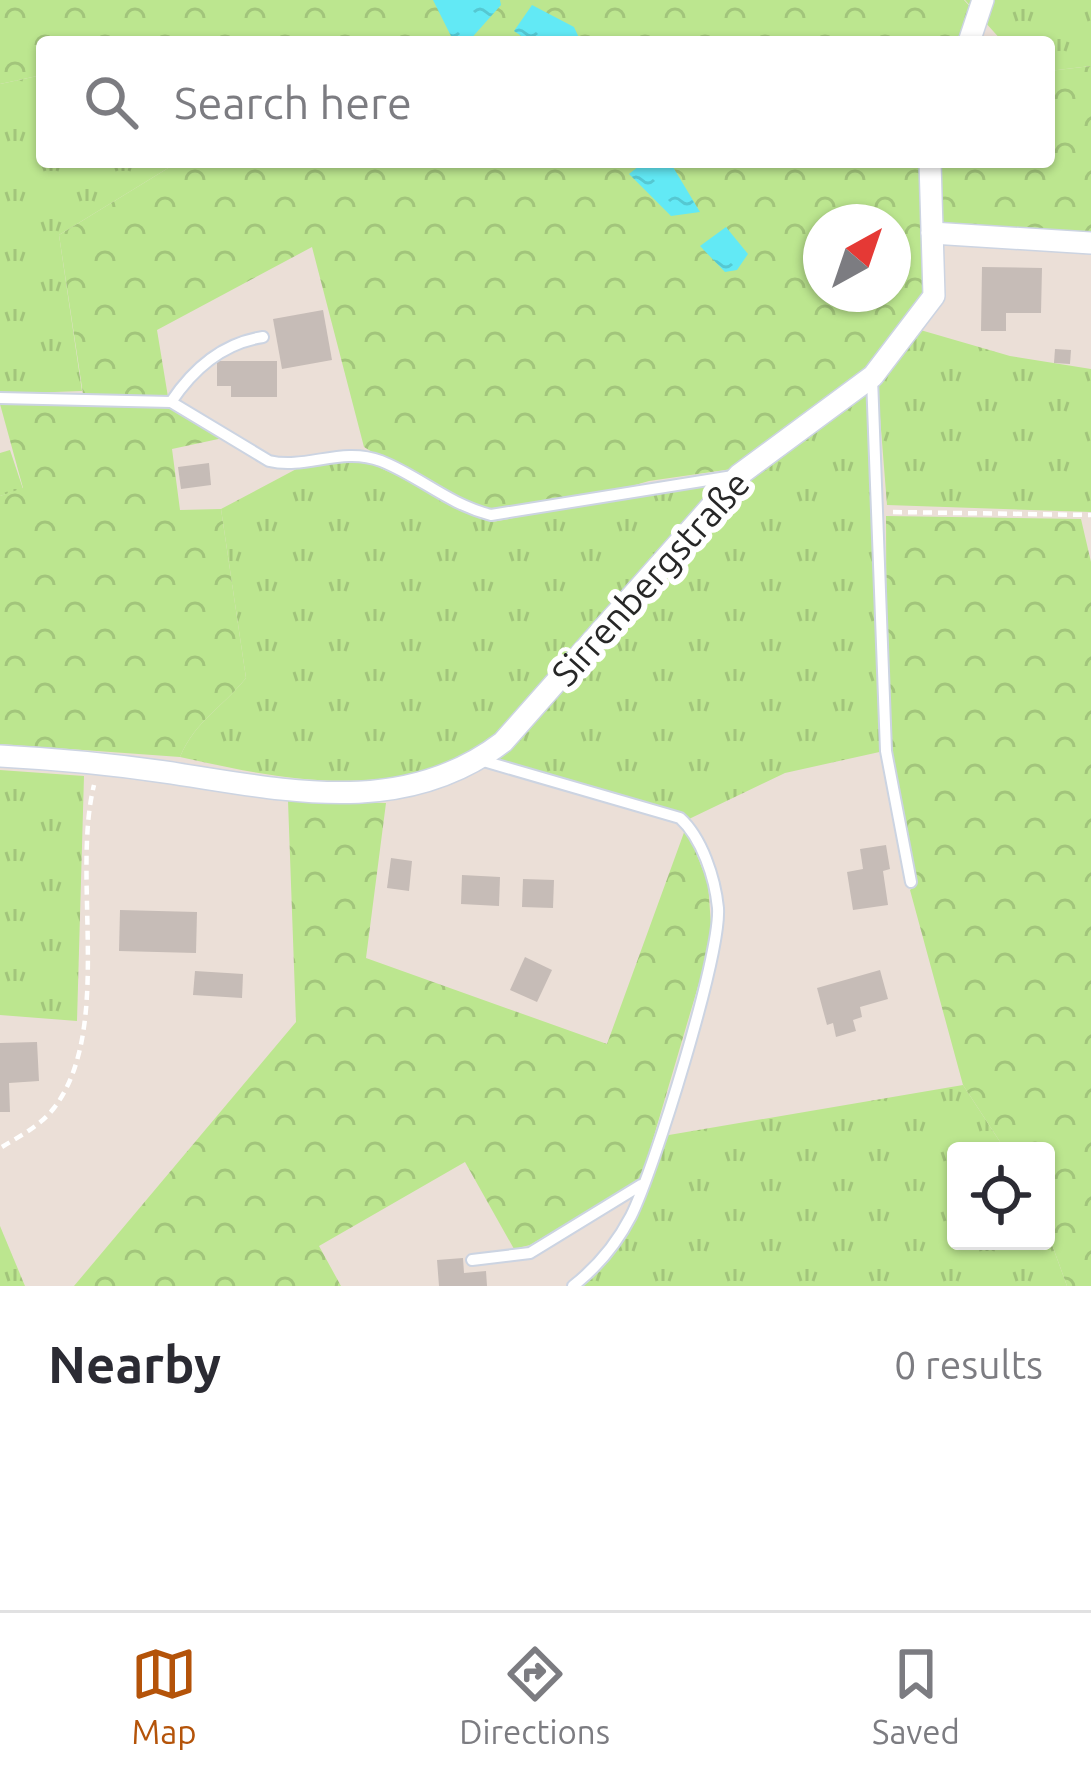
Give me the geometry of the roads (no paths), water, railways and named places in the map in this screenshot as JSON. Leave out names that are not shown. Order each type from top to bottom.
[{"type":"street","points":[[971,36],[983,0]]},
{"type":"street","name":"Sirrenbergstraße","points":[[0,755],[100,762],[296,794],[355,795],[454,773],[480,760],[503,742],[739,475],[872,376],[934,296],[930,168]]},
{"type":"street","points":[[932,233],[1091,243]]},
{"type":"lane","points":[[172,402],[187,378],[218,355],[238,341],[263,337]]},
{"type":"lane","points":[[872,376],[881,512],[886,751],[911,882]]},
{"type":"lane","points":[[0,398],[172,402],[269,461],[285,465],[342,452],[381,462],[454,506],[491,515],[739,475]]},
{"type":"lane","points":[[480,760],[680,818],[692,829],[706,861],[718,910],[716,940],[644,1183],[617,1240],[572,1286]]},
{"type":"lane","points":[[472,1260],[530,1253],[644,1183]]},
{"type":"water","points":[[433,0],[500,0],[501,5],[473,36],[451,36]]},
{"type":"water","points":[[532,5],[574,27],[578,36],[521,36],[514,31]]},
{"type":"water","points":[[636,168],[674,168],[700,212],[671,216],[629,174]]},
{"type":"water","points":[[726,227],[748,254],[737,270],[725,272],[700,246]]}]
